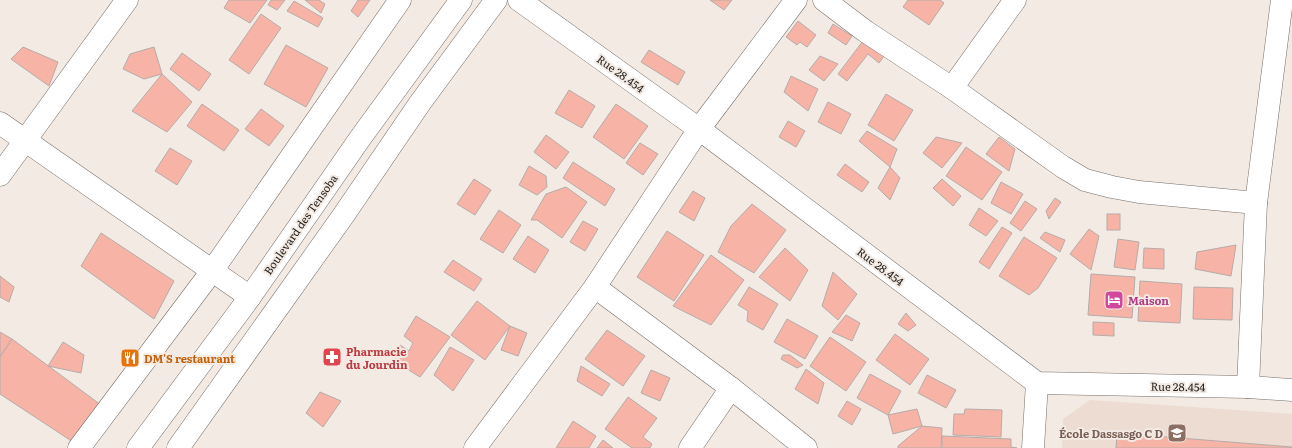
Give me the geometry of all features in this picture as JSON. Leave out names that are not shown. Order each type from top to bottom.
[{"type":"street","points":[[0,175],[127,0]]},
{"type":"street","points":[[79,448],[212,270],[400,0]]},
{"type":"street","name":"Boulevard des Tensoba","points":[[138,448],[250,297],[361,138],[461,0]]},
{"type":"street","points":[[185,445],[420,103],[496,0]]},
{"type":"street","name":"Rue 28.454","points":[[519,0],[699,129],[1037,383],[1248,387],[1292,390]]},
{"type":"street","points":[[475,448],[595,287],[699,129],[796,0]]},
{"type":"street","points":[[824,0],[865,31],[952,88],[1063,167],[1085,180],[1139,192],[1256,203]]},
{"type":"street","points":[[952,88],[1015,0]]},
{"type":"street","points":[[1248,387],[1256,203],[1282,0]]},
{"type":"street","points":[[0,123],[250,297]]},
{"type":"street","points":[[595,287],[731,388],[806,448]]},
{"type":"street","points":[[1033,448],[1037,383]]},
{"type":"street","points":[[690,448],[731,388]]},
{"type":"shaded area","name":"École Dassasgo C D","points":[[1090,400],[1292,414],[1292,448],[1062,448],[1063,419]]},
{"type":"building","points":[[229,0],[267,0],[250,23],[224,8]]},
{"type":"building","points":[[271,0],[285,0],[277,10],[268,5]]},
{"type":"building","points":[[305,0],[319,0],[325,4],[321,13]]},
{"type":"building","points":[[358,0],[370,0],[358,17],[351,11]]},
{"type":"building","points":[[710,0],[732,0],[724,10]]},
{"type":"building","points":[[908,0],[940,0],[944,3],[929,25],[903,7]]},
{"type":"building","points":[[294,1],[323,18],[318,27],[287,11]]},
{"type":"building","points":[[261,14],[281,28],[249,74],[229,60]]},
{"type":"building","points":[[798,21],[816,35],[807,47],[800,42],[797,45],[786,37]]},
{"type":"building","points":[[833,24],[852,36],[846,45],[828,33]]},
{"type":"building","points":[[863,41],[884,56],[879,63],[868,54],[847,81],[838,74]]},
{"type":"building","points":[[286,45],[328,68],[306,107],[264,84]]},
{"type":"building","points":[[23,47],[58,62],[49,86],[11,59]]},
{"type":"building","points":[[154,47],[162,74],[144,79],[123,69],[130,54]]},
{"type":"building","points":[[649,50],[685,72],[678,85],[641,62]]},
{"type":"building","points":[[182,53],[211,74],[199,91],[170,69]]},
{"type":"building","points":[[820,56],[838,64],[824,81],[809,70]]},
{"type":"building","points":[[162,74],[192,102],[167,132],[132,111]]},
{"type":"building","points":[[791,76],[818,89],[808,111],[784,92]]},
{"type":"building","points":[[569,90],[595,106],[582,128],[555,113]]},
{"type":"building","points":[[886,94],[913,110],[894,141],[868,125]]},
{"type":"building","points":[[828,102],[851,114],[841,134],[818,122]]},
{"type":"building","points":[[202,104],[239,130],[224,151],[187,126]]},
{"type":"building","points":[[616,104],[648,126],[624,159],[593,137]]},
{"type":"building","points":[[261,109],[284,126],[269,146],[245,129]]},
{"type":"building","points":[[788,121],[805,131],[796,147],[779,137]]},
{"type":"building","points":[[867,131],[897,149],[890,167],[859,141]]},
{"type":"building","points":[[546,135],[569,152],[556,169],[534,152]]},
{"type":"building","points":[[936,137],[962,143],[942,168],[923,153]]},
{"type":"building","points":[[999,137],[1015,149],[1009,171],[986,154]]},
{"type":"building","points":[[640,143],[658,154],[643,175],[626,163]]},
{"type":"building","points":[[966,147],[1002,172],[982,200],[946,176]]},
{"type":"building","points":[[170,148],[192,161],[177,185],[155,171]]},
{"type":"building","points":[[573,162],[615,189],[605,206],[563,178]]},
{"type":"building","points":[[845,164],[869,182],[862,192],[837,175]]},
{"type":"building","points":[[529,166],[546,176],[547,187],[537,195],[519,185]]},
{"type":"building","points":[[890,167],[900,178],[890,200],[878,188]]},
{"type":"building","points":[[474,179],[491,190],[475,215],[457,204]]},
{"type":"building","points":[[942,179],[961,196],[953,206],[933,188]]},
{"type":"building","points":[[1001,182],[1023,194],[1011,214],[991,203]]},
{"type":"building","points":[[566,187],[587,202],[562,238],[537,220],[531,220],[546,194]]},
{"type":"building","points":[[693,191],[705,198],[694,221],[679,212]]},
{"type":"building","points":[[1055,198],[1061,202],[1049,219],[1046,211]]},
{"type":"building","points":[[1025,201],[1037,209],[1021,231],[1010,223]]},
{"type":"building","points":[[752,204],[786,230],[754,273],[718,252],[731,226]]},
{"type":"building","points":[[979,208],[998,221],[986,236],[969,225]]},
{"type":"building","points":[[499,210],[521,225],[503,253],[480,239]]},
{"type":"building","points":[[1107,214],[1120,214],[1120,230],[1107,230]]},
{"type":"building","points":[[583,221],[598,229],[585,251],[570,242]]},
{"type":"building","points":[[1002,227],[1012,233],[989,269],[979,262]]},
{"type":"building","points":[[1089,229],[1099,236],[1091,270],[1070,254]]},
{"type":"building","points":[[667,231],[704,255],[674,301],[637,277]]},
{"type":"building","points":[[1045,232],[1065,240],[1060,252],[1040,238]]},
{"type":"building","points":[[101,233],[174,281],[154,319],[81,266]]},
{"type":"building","points":[[528,236],[549,250],[535,273],[513,259]]},
{"type":"building","points":[[1024,237],[1057,258],[1038,288],[1029,295],[999,276]]},
{"type":"building","points":[[1118,239],[1139,242],[1135,270],[1114,267]]},
{"type":"building","points":[[1236,245],[1231,276],[1195,269],[1197,252]]},
{"type":"building","points":[[785,248],[808,270],[790,301],[759,277]]},
{"type":"building","points":[[1144,248],[1164,249],[1164,269],[1143,268]]},
{"type":"building","points":[[711,255],[744,280],[711,325],[673,306]]},
{"type":"building","points":[[453,260],[482,279],[474,291],[444,272]]},
{"type":"building","points":[[833,272],[857,294],[838,320],[822,306]]},
{"type":"building","points":[[1091,274],[1135,277],[1132,318],[1088,315]]},
{"type":"building","points":[[0,276],[14,287],[9,302],[0,297]]},
{"type":"building","points":[[1140,281],[1182,284],[1180,323],[1138,321]]},
{"type":"building","points":[[749,287],[778,304],[763,330],[747,321],[748,311],[738,305]]},
{"type":"building","points":[[1194,287],[1233,288],[1232,320],[1193,319]]},
{"type":"building","points":[[477,301],[510,326],[485,360],[451,335]]},
{"type":"building","points":[[906,313],[916,325],[908,331],[898,324]]},
{"type":"building","points":[[846,315],[860,323],[852,341],[832,332]]},
{"type":"building","points":[[416,316],[450,337],[420,377],[392,360],[400,345],[409,351],[413,343],[404,336]]},
{"type":"building","points":[[787,319],[818,336],[805,359],[774,342]]},
{"type":"building","points":[[1093,322],[1114,323],[1114,336],[1093,335]]},
{"type":"building","points":[[510,326],[527,333],[518,356],[501,350]]},
{"type":"building","points":[[607,330],[645,356],[623,386],[585,359]]},
{"type":"building","points":[[0,332],[12,339],[0,357]]},
{"type":"building","points":[[895,334],[929,359],[910,385],[876,360]]},
{"type":"building","points":[[830,337],[866,362],[846,391],[810,366]]},
{"type":"building","points":[[12,339],[101,405],[73,442],[0,394],[0,357]]},
{"type":"building","points":[[63,342],[84,355],[81,373],[48,366]]},
{"type":"building","points":[[450,347],[474,360],[453,391],[434,375]]},
{"type":"building","points":[[783,355],[790,355],[803,365],[797,368],[781,359]]},
{"type":"building","points":[[581,366],[610,384],[602,396],[577,381]]},
{"type":"building","points":[[806,369],[824,383],[818,404],[795,389]]},
{"type":"building","points":[[651,370],[670,378],[660,401],[641,393]]},
{"type":"building","points":[[870,374],[901,391],[888,415],[857,398]]},
{"type":"building","points":[[927,375],[956,390],[946,408],[918,393]]},
{"type":"building","points":[[320,392],[341,401],[323,427],[306,413]]},
{"type":"building","points":[[628,397],[657,418],[643,437],[652,444],[650,448],[632,448],[605,429]]},
{"type":"building","points":[[847,401],[861,409],[852,425],[838,416]]},
{"type":"building","points":[[917,409],[922,426],[893,434],[888,415]]},
{"type":"building","points":[[965,409],[1002,410],[1001,437],[953,435],[954,414],[964,414]]},
{"type":"building","points":[[573,421],[596,436],[589,448],[556,448]]},
{"type":"building","points":[[922,426],[942,428],[941,448],[898,448],[898,446]]},
{"type":"building","points":[[1117,433],[1292,447],[1292,448],[1116,448]]},
{"type":"building","points":[[942,436],[1011,439],[1011,447],[1017,448],[942,448]]},
{"type":"building","points":[[603,440],[613,448],[597,448]]},
{"type":"place","name":"Maison","points":[[1114,300]]},
{"type":"place","name":"Pharmacie du Jourdin","points":[[332,357]]},
{"type":"place","name":"DM'S restaurant","points":[[130,358]]},
{"type":"place","name":"École Dassasgo C D","points":[[1177,433]]}]
